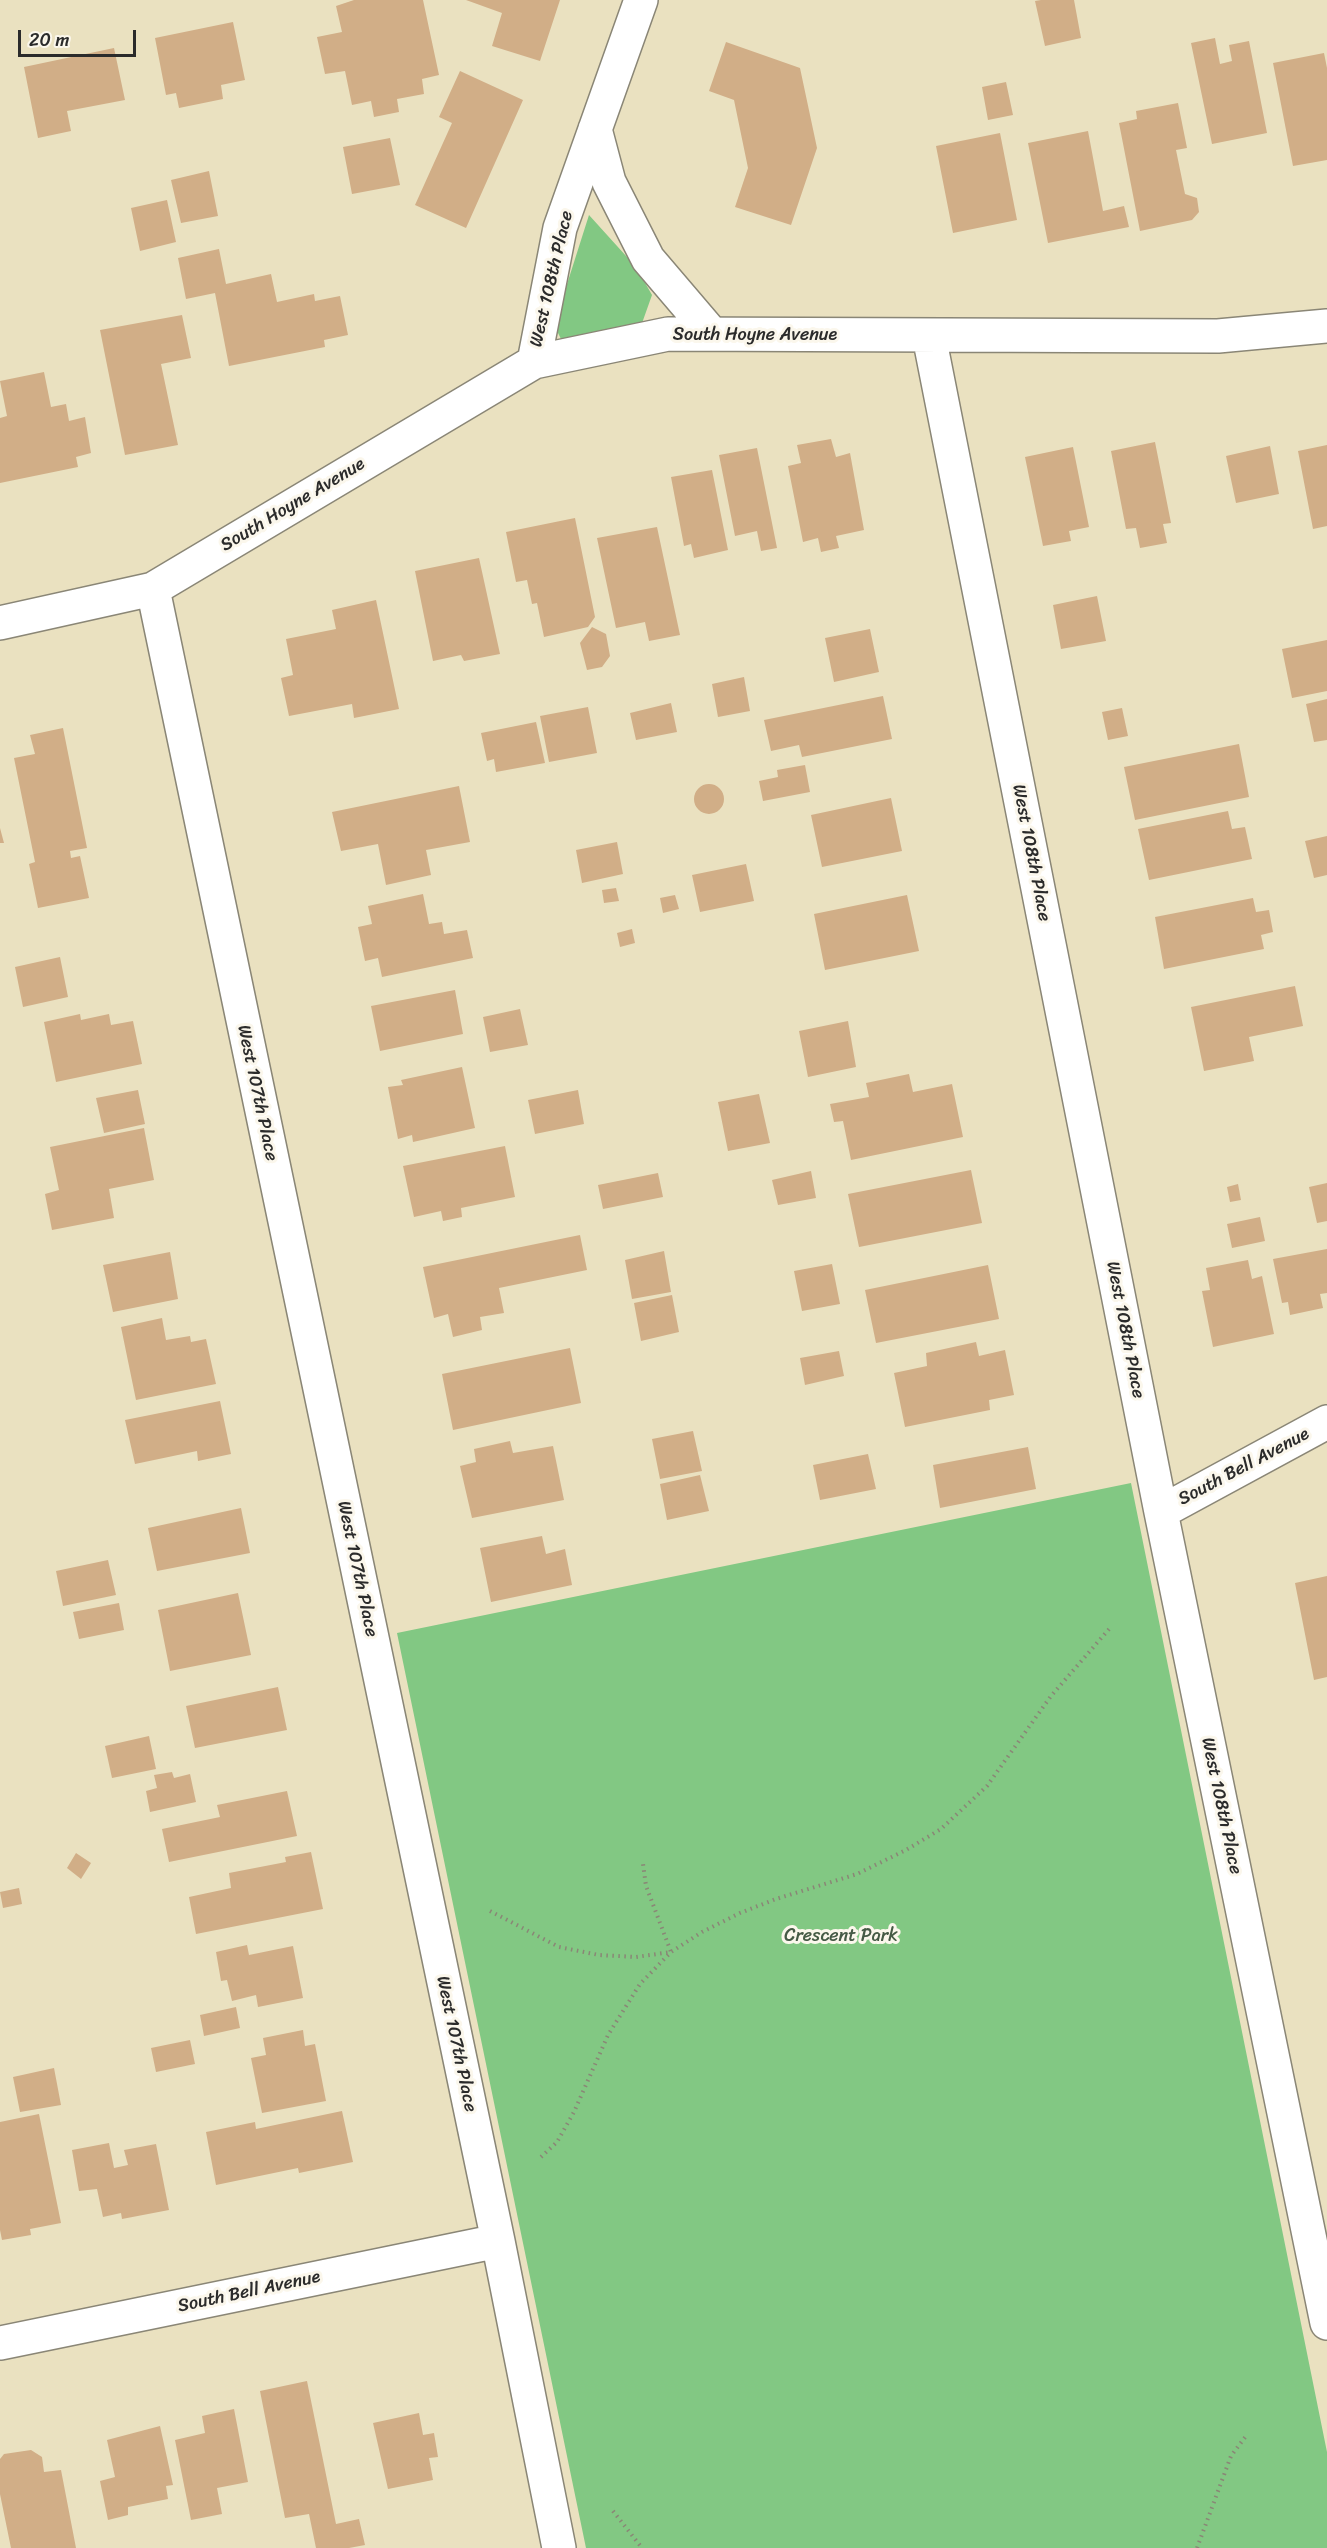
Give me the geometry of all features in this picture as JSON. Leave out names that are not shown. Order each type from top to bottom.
[{"type":"street","name":"West 108th Place","points":[[534,362],[560,228],[641,0]]},
{"type":"street","points":[[595,129],[609,182],[648,259],[712,334]]},
{"type":"street","name":"South Hoyne Avenue","points":[[0,623],[153,590],[534,362],[668,334],[1218,336],[1327,326]]},
{"type":"street","name":"West 108th Place","points":[[929,336],[1161,1512],[1327,2323]]},
{"type":"street","name":"West 107th Place","points":[[153,590],[498,2241],[559,2548]]},
{"type":"street","name":"South Bell Avenue","points":[[1161,1512],[1327,1422]]},
{"type":"street","name":"South Bell Avenue","points":[[0,2343],[498,2241]]},
{"type":"path","points":[[541,2157],[557,2142],[574,2112],[608,2035],[640,1984],[671,1952],[702,1932],[740,1913],[856,1874],[906,1850],[941,1829],[987,1786],[1051,1696],[1110,1628]]},
{"type":"path","points":[[643,1864],[646,1886],[671,1952]]},
{"type":"path","points":[[490,1911],[559,1947],[599,1955],[636,1957],[671,1952]]},
{"type":"path","points":[[1197,2548],[1231,2456],[1246,2436]]},
{"type":"path","points":[[613,2511],[642,2548]]},
{"type":"green space","points":[[589,215],[636,267],[652,295],[641,326],[563,343],[554,325]]},
{"type":"green space","name":"Crescent Park","points":[[1131,1483],[1327,2452],[1327,2548],[586,2548],[397,1633]]},
{"type":"building","points":[[354,0],[423,0],[439,75],[422,79],[424,94],[397,99],[399,112],[374,117],[371,101],[352,105],[345,71],[325,74],[317,37],[342,32],[336,6]]},
{"type":"building","points":[[466,0],[560,0],[540,61],[492,46],[502,13]]},
{"type":"building","points":[[1074,0],[1081,38],[1045,46],[1035,1]]},
{"type":"building","points":[[233,22],[245,80],[221,85],[223,99],[179,108],[176,93],[166,95],[155,38]]},
{"type":"building","points":[[1215,38],[1220,64],[1232,61],[1229,45],[1249,41],[1267,133],[1212,144],[1191,43]]},
{"type":"building","points":[[726,42],[800,68],[817,148],[791,225],[735,207],[748,168],[734,100],[709,91]]},
{"type":"building","points":[[114,48],[125,100],[67,111],[71,131],[38,138],[24,67]]},
{"type":"building","points":[[1324,53],[1327,68],[1327,160],[1293,166],[1273,63]]},
{"type":"building","points":[[460,71],[523,100],[466,228],[415,205],[452,123],[439,117]]},
{"type":"building","points":[[1006,82],[1013,115],[988,120],[982,87]]},
{"type":"building","points":[[1178,103],[1187,148],[1176,150],[1185,194],[1197,198],[1199,212],[1192,220],[1140,231],[1119,123],[1137,119],[1136,111]]},
{"type":"building","points":[[1088,131],[1103,211],[1124,206],[1129,227],[1048,243],[1028,143]]},
{"type":"building","points":[[1000,133],[1017,220],[953,233],[936,146]]},
{"type":"building","points":[[390,138],[400,185],[352,194],[343,147]]},
{"type":"building","points":[[209,171],[218,216],[181,223],[171,180]]},
{"type":"building","points":[[167,200],[176,242],[140,251],[131,208]]},
{"type":"building","points":[[219,249],[226,284],[271,274],[277,302],[314,294],[315,301],[340,296],[348,335],[324,340],[325,347],[229,366],[215,293],[186,299],[178,258]]},
{"type":"building","points":[[182,315],[191,358],[161,364],[178,445],[125,455],[100,330]]},
{"type":"building","points":[[44,372],[51,407],[66,404],[69,421],[85,417],[91,453],[76,457],[78,467],[0,483],[0,418],[7,416],[0,381]]},
{"type":"building","points":[[831,439],[836,457],[850,453],[864,530],[836,536],[839,548],[821,552],[818,538],[803,542],[788,466],[801,463],[797,445]]},
{"type":"building","points":[[1155,442],[1171,523],[1163,524],[1167,543],[1140,548],[1136,528],[1126,529],[1111,451]]},
{"type":"building","points":[[1327,445],[1327,526],[1313,529],[1298,451]]},
{"type":"building","points":[[1270,446],[1279,494],[1236,503],[1226,456]]},
{"type":"building","points":[[1073,447],[1089,527],[1069,531],[1071,541],[1043,546],[1025,457]]},
{"type":"building","points":[[757,448],[777,548],[761,551],[757,531],[735,536],[719,455]]},
{"type":"building","points":[[712,470],[728,550],[694,558],[691,544],[684,546],[671,477]]},
{"type":"building","points":[[575,518],[595,617],[588,627],[544,637],[537,603],[532,604],[527,580],[516,582],[506,532]]},
{"type":"building","points":[[657,527],[680,635],[649,641],[645,622],[616,628],[597,538]]},
{"type":"building","points":[[479,558],[500,654],[464,661],[461,655],[433,661],[415,571]]},
{"type":"building","points":[[1097,596],[1106,641],[1061,649],[1053,605]]},
{"type":"building","points":[[376,600],[399,709],[354,718],[352,704],[289,716],[281,678],[293,675],[286,639],[336,629],[332,610]]},
{"type":"building","points":[[592,627],[606,634],[610,656],[602,667],[587,670],[580,643]]},
{"type":"building","points":[[870,629],[879,672],[834,682],[825,638]]},
{"type":"building","points":[[1327,640],[1327,691],[1292,698],[1282,649]]},
{"type":"building","points":[[744,677],[750,711],[718,717],[712,684]]},
{"type":"building","points":[[883,696],[892,739],[802,757],[799,745],[771,751],[764,720]]},
{"type":"building","points":[[1327,699],[1327,740],[1314,742],[1306,704]]},
{"type":"building","points":[[671,703],[677,732],[636,740],[630,713]]},
{"type":"building","points":[[588,707],[597,753],[549,762],[540,716]]},
{"type":"building","points":[[1122,708],[1128,736],[1108,740],[1102,712]]},
{"type":"building","points":[[536,722],[545,763],[496,772],[494,759],[487,761],[481,733]]},
{"type":"building","points":[[63,728],[87,848],[70,851],[71,858],[80,856],[89,898],[38,908],[29,864],[35,862],[14,758],[35,754],[30,735]]},
{"type":"building","points":[[1239,744],[1249,797],[1135,820],[1124,767]]},
{"type":"building","points":[[805,765],[810,792],[763,801],[759,781],[778,777],[777,770]]},
{"type":"building","points":[[709,784],[715,785],[723,793],[723,805],[715,813],[709,814],[703,813],[695,805],[694,799],[695,793],[703,785]]},
{"type":"building","points":[[459,786],[470,842],[426,850],[431,875],[386,885],[378,844],[341,851],[332,812]]},
{"type":"building","points":[[891,798],[902,851],[822,867],[811,815]]},
{"type":"building","points":[[1228,811],[1232,829],[1245,827],[1252,859],[1149,880],[1138,829]]},
{"type":"building","points":[[0,828],[4,843],[0,843]]},
{"type":"building","points":[[1327,836],[1327,875],[1314,878],[1305,841]]},
{"type":"building","points":[[617,842],[623,874],[582,883],[576,850]]},
{"type":"building","points":[[746,864],[754,901],[700,912],[692,875]]},
{"type":"building","points":[[616,888],[619,901],[604,903],[602,890]]},
{"type":"building","points":[[423,894],[429,924],[442,922],[444,934],[467,930],[473,958],[382,977],[378,958],[365,961],[358,927],[372,924],[368,906]]},
{"type":"building","points":[[675,895],[679,909],[663,913],[660,898]]},
{"type":"building","points":[[907,895],[919,951],[825,970],[814,914]]},
{"type":"building","points":[[1253,898],[1256,912],[1269,910],[1273,932],[1261,935],[1264,949],[1164,969],[1155,917]]},
{"type":"building","points":[[632,929],[635,943],[620,947],[617,933]]},
{"type":"building","points":[[60,957],[68,997],[23,1007],[15,967]]},
{"type":"building","points":[[1295,986],[1303,1026],[1249,1037],[1254,1061],[1204,1071],[1191,1007]]},
{"type":"building","points":[[455,990],[463,1034],[380,1051],[371,1006]]},
{"type":"building","points":[[520,1009],[528,1045],[490,1052],[483,1017]]},
{"type":"building","points":[[80,1014],[81,1020],[109,1014],[111,1025],[133,1021],[142,1064],[56,1082],[44,1022]]},
{"type":"building","points":[[848,1021],[856,1067],[808,1077],[799,1031]]},
{"type":"building","points":[[462,1067],[475,1128],[413,1142],[412,1135],[398,1139],[388,1087],[403,1085],[401,1080]]},
{"type":"building","points":[[909,1074],[913,1092],[952,1084],[963,1137],[851,1160],[843,1121],[834,1122],[830,1104],[869,1097],[866,1083]]},
{"type":"building","points":[[138,1090],[145,1124],[104,1133],[96,1098]]},
{"type":"building","points":[[578,1090],[584,1124],[535,1134],[528,1100]]},
{"type":"building","points":[[759,1094],[770,1143],[728,1151],[718,1102]]},
{"type":"building","points":[[144,1128],[154,1180],[109,1189],[114,1218],[52,1230],[45,1194],[59,1190],[50,1147]]},
{"type":"building","points":[[505,1146],[515,1197],[461,1208],[462,1217],[443,1221],[441,1211],[414,1217],[403,1166]]},
{"type":"building","points":[[971,1170],[982,1223],[859,1247],[848,1194]]},
{"type":"building","points":[[811,1171],[816,1198],[778,1205],[772,1180]]},
{"type":"building","points":[[658,1173],[663,1197],[603,1209],[598,1185]]},
{"type":"building","points":[[1327,1183],[1327,1221],[1317,1223],[1309,1187]]},
{"type":"building","points":[[1238,1184],[1241,1200],[1230,1202],[1227,1187]]},
{"type":"building","points":[[1260,1217],[1265,1241],[1232,1248],[1227,1224]]},
{"type":"building","points":[[580,1235],[587,1270],[499,1288],[504,1313],[480,1317],[482,1330],[453,1337],[448,1314],[434,1318],[423,1267]]},
{"type":"building","points":[[1327,1249],[1327,1293],[1320,1294],[1323,1308],[1290,1315],[1288,1302],[1282,1303],[1273,1259]]},
{"type":"building","points":[[664,1251],[671,1292],[632,1299],[625,1260]]},
{"type":"building","points":[[170,1252],[178,1299],[113,1312],[103,1265]]},
{"type":"building","points":[[1248,1260],[1252,1279],[1262,1276],[1274,1334],[1213,1347],[1202,1291],[1210,1290],[1206,1268]]},
{"type":"building","points":[[832,1264],[840,1304],[802,1311],[794,1271]]},
{"type":"building","points":[[988,1265],[999,1319],[876,1343],[865,1290]]},
{"type":"building","points":[[672,1295],[679,1332],[641,1341],[634,1303]]},
{"type":"building","points":[[162,1318],[166,1340],[190,1336],[191,1342],[206,1339],[216,1384],[136,1400],[121,1327]]},
{"type":"building","points":[[976,1342],[979,1356],[1005,1350],[1014,1395],[989,1400],[990,1410],[905,1427],[894,1373],[927,1366],[926,1353]]},
{"type":"building","points":[[570,1348],[581,1403],[453,1430],[442,1374]]},
{"type":"building","points":[[839,1351],[844,1376],[805,1385],[800,1358]]},
{"type":"building","points":[[220,1401],[231,1454],[198,1461],[197,1451],[135,1464],[125,1420]]},
{"type":"building","points":[[693,1431],[702,1471],[660,1479],[652,1439]]},
{"type":"building","points":[[510,1441],[513,1453],[553,1446],[564,1500],[472,1518],[460,1466],[476,1462],[474,1449]]},
{"type":"building","points":[[1028,1447],[1036,1489],[940,1508],[933,1465]]},
{"type":"building","points":[[868,1454],[876,1489],[820,1500],[813,1465]]},
{"type":"building","points":[[700,1475],[709,1511],[667,1520],[660,1484]]},
{"type":"building","points":[[241,1508],[250,1553],[157,1571],[148,1528]]},
{"type":"building","points":[[542,1536],[546,1554],[565,1549],[572,1585],[491,1602],[480,1548]]},
{"type":"building","points":[[108,1560],[116,1595],[63,1606],[56,1571]]},
{"type":"building","points":[[1327,1576],[1327,1677],[1314,1680],[1295,1583]]},
{"type":"building","points":[[238,1593],[251,1655],[170,1671],[158,1610]]},
{"type":"building","points":[[119,1603],[124,1630],[79,1639],[73,1612]]},
{"type":"building","points":[[278,1687],[287,1730],[195,1748],[186,1706]]},
{"type":"building","points":[[149,1736],[156,1769],[112,1778],[105,1746]]},
{"type":"building","points":[[172,1772],[174,1778],[190,1774],[196,1802],[150,1812],[146,1791],[157,1788],[154,1775]]},
{"type":"building","points":[[287,1791],[297,1836],[169,1862],[162,1829],[220,1817],[217,1805]]},
{"type":"building","points":[[311,1852],[323,1909],[196,1934],[189,1897],[231,1888],[229,1873],[286,1862],[285,1857]]},
{"type":"building","points":[[76,1853],[91,1863],[81,1879],[67,1868]]},
{"type":"building","points":[[19,1888],[22,1904],[3,1908],[0,1892]]},
{"type":"building","points":[[247,1945],[249,1955],[293,1946],[303,1998],[258,2007],[256,1995],[232,2001],[227,1980],[221,1981],[216,1952]]},
{"type":"building","points":[[236,2007],[240,2028],[204,2036],[200,2015]]},
{"type":"building","points":[[303,2030],[305,2046],[315,2044],[326,2101],[262,2113],[251,2058],[266,2055],[263,2038]]},
{"type":"building","points":[[190,2040],[195,2064],[156,2072],[151,2048]]},
{"type":"building","points":[[54,2068],[61,2105],[20,2112],[13,2077]]},
{"type":"building","points":[[342,2111],[353,2162],[299,2173],[298,2168],[216,2185],[206,2132],[255,2122],[256,2129]]},
{"type":"building","points":[[39,2114],[61,2223],[30,2229],[31,2235],[2,2240],[0,2230],[0,2122]]},
{"type":"building","points":[[109,2143],[114,2168],[128,2165],[124,2150],[156,2144],[169,2210],[122,2219],[121,2213],[103,2217],[97,2189],[79,2191],[72,2150]]},
{"type":"building","points":[[307,2381],[336,2524],[359,2519],[365,2545],[349,2548],[316,2548],[309,2514],[285,2518],[260,2391]]},
{"type":"building","points":[[234,2409],[248,2482],[217,2488],[222,2514],[191,2520],[175,2440],[205,2433],[202,2416]]},
{"type":"building","points":[[419,2413],[423,2435],[434,2433],[438,2457],[429,2458],[433,2480],[388,2489],[373,2423]]},
{"type":"building","points":[[160,2426],[173,2485],[166,2486],[168,2499],[128,2507],[128,2515],[108,2520],[100,2481],[115,2477],[107,2440]]},
{"type":"building","points":[[31,2450],[42,2457],[44,2472],[61,2470],[76,2548],[11,2548],[0,2494],[0,2459],[4,2454]]}]
